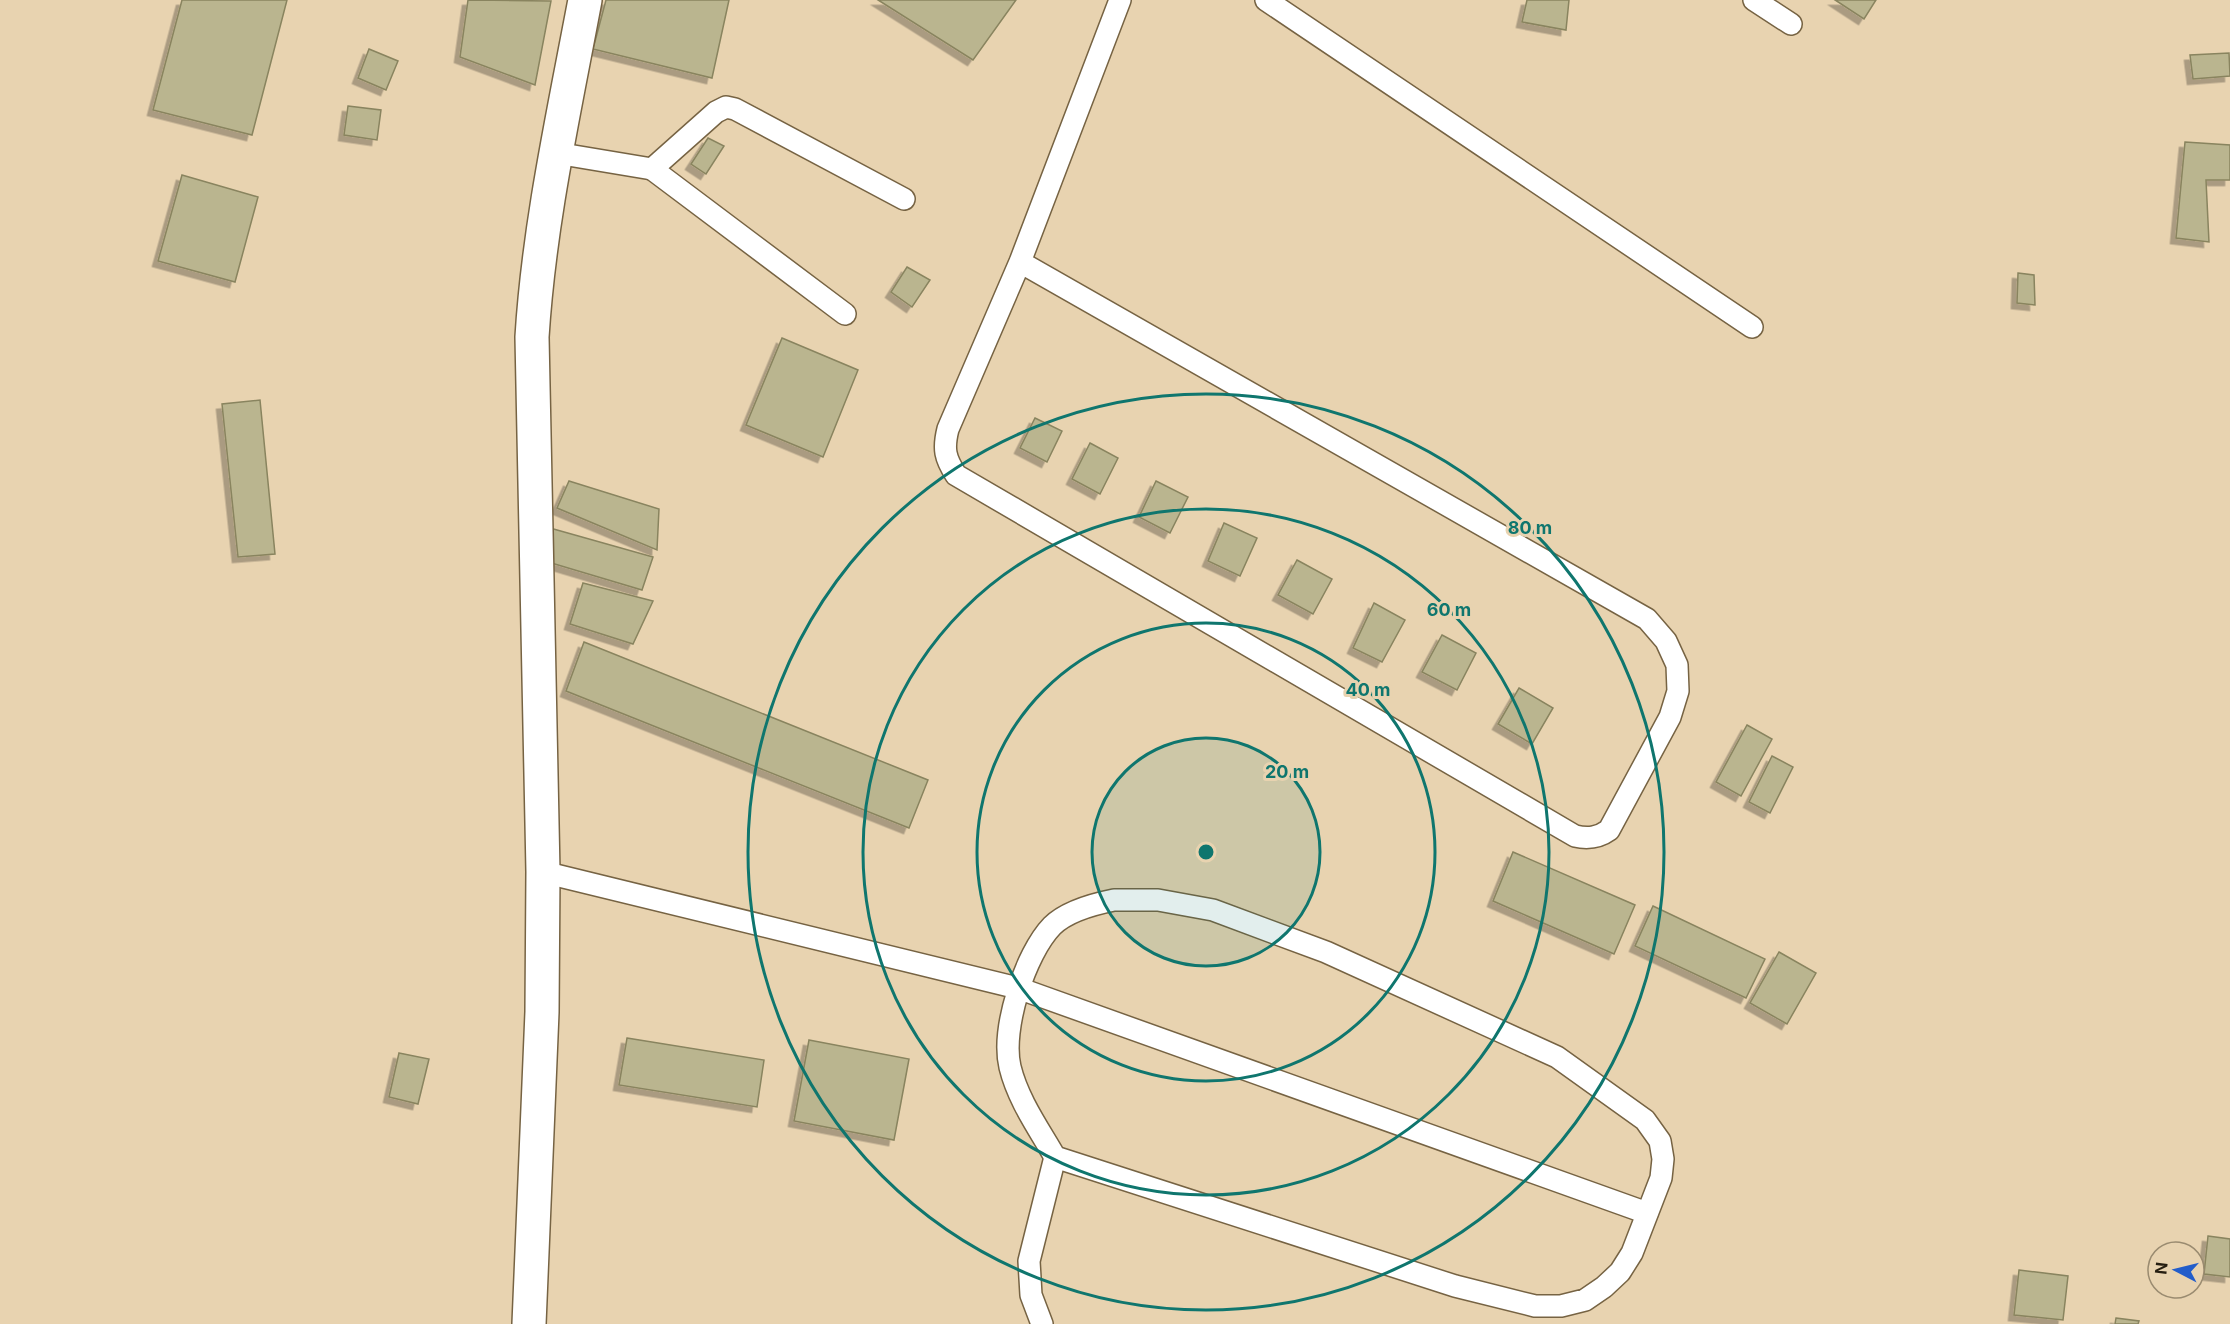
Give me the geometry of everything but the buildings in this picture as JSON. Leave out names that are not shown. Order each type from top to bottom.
[{"type":"street","points":[[529,1324],[542,1012],[543,872],[532,338],[535,286],[556,153],[585,0]]},
{"type":"lane","points":[[1020,262],[1647,619],[1666,641],[1677,665],[1678,691],[1670,717],[1609,830],[1601,836],[1588,838],[1575,836],[956,475],[946,461],[945,442],[948,429],[1020,262],[1120,0]]},
{"type":"lane","points":[[1266,0],[1752,327]]},
{"type":"lane","points":[[1754,0],[1791,24]]},
{"type":"lane","points":[[652,170],[716,112],[726,107],[745,114],[904,199]]},
{"type":"lane","points":[[556,153],[652,170],[845,314]]},
{"type":"lane","points":[[543,872],[1018,988],[1647,1214]]},
{"type":"lane","points":[[1114,900],[1158,900],[1213,910],[1326,952],[1557,1057],[1645,1120],[1660,1141],[1663,1159],[1661,1178],[1632,1253],[1620,1272],[1585,1300],[1535,1315],[1455,1286],[1055,1157],[1021,1097],[1010,1067],[1007,1045],[1018,988],[1030,957],[1053,925],[1085,906],[1114,900]]},
{"type":"lane","points":[[1042,1324],[1031,1294],[1029,1261],[1055,1157]]}]
